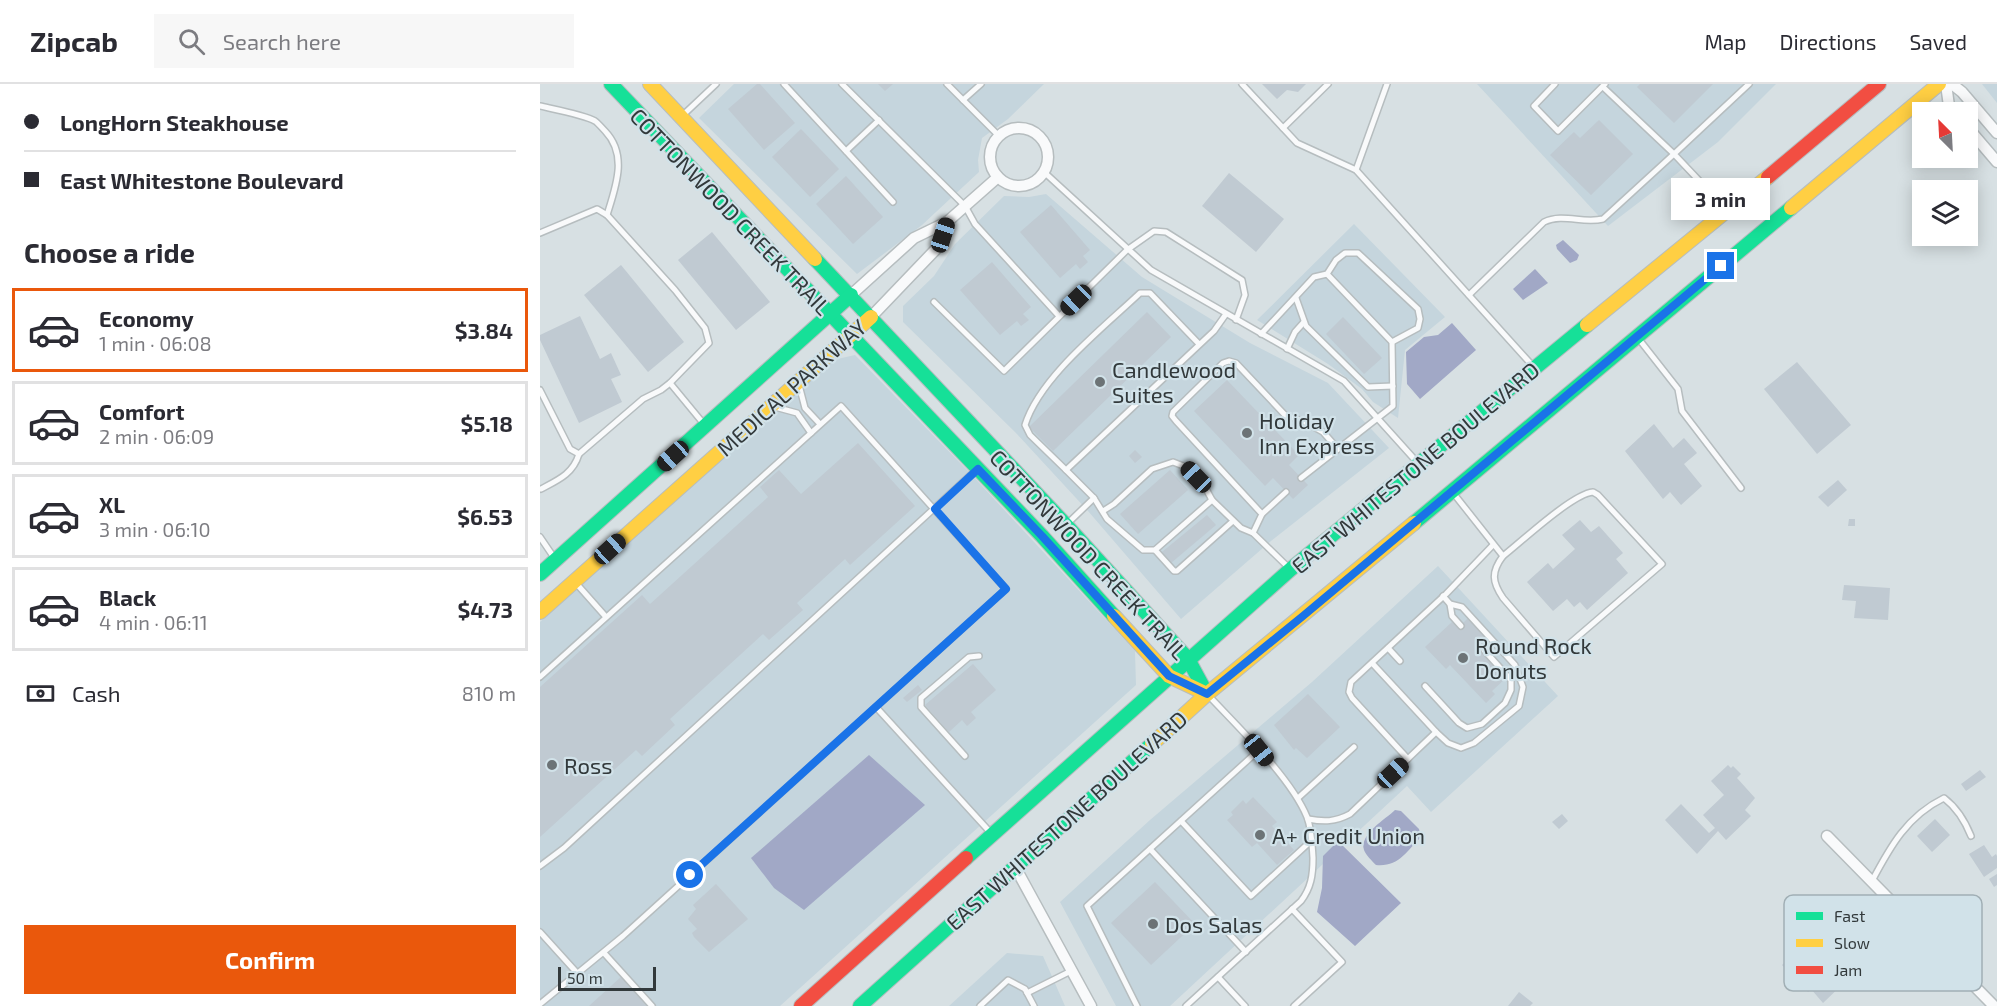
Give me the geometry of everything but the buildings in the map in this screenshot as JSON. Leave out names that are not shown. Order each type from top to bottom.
[{"type":"main road","name":"COTTONWOOD CREEK TRAIL","points":[[610,84],[1042,536],[1169,676],[1207,694]]},
{"type":"main road","name":"COTTONWOOD CREEK TRAIL","points":[[650,84],[1066,525],[1188,659],[1207,694]]},
{"type":"main road","name":"EAST WHITESTONE BOULEVARD","points":[[801,1006],[1188,659],[1291,570],[1879,84]]},
{"type":"main road","name":"EAST WHITESTONE BOULEVARD","points":[[860,1006],[1014,865],[1207,694],[1939,84]]},
{"type":"main road","name":"MEDICAL PARKWAY","points":[[540,612],[565,571],[706,426],[850,295]]},
{"type":"main road","name":"MEDICAL PARKWAY","points":[[540,574],[565,571],[770,406],[870,317]]},
{"type":"street","points":[[1946,84],[1948,102]]},
{"type":"street","points":[[1952,84],[1962,92],[1997,133]]},
{"type":"street","points":[[1014,128],[1030,130],[1038,135],[1043,141],[1048,156],[1044,172],[1022,186],[1005,182],[998,177],[993,169],[991,152],[999,136],[1014,128]]},
{"type":"street","points":[[1978,140],[1997,162]]},
{"type":"street","name":"MEDICAL PARKWAY","points":[[850,295],[914,238],[947,222],[998,177]]},
{"type":"street","name":"MEDICAL PARKWAY","points":[[870,317],[938,248],[947,222]]},
{"type":"street","points":[[1827,836],[1886,895]]},
{"type":"street","points":[[1014,865],[1091,1006]]},
{"type":"street","points":[[1979,991],[1994,1006]]},
{"type":"lane","points":[[681,117],[716,84]]},
{"type":"lane","points":[[784,84],[893,202]]},
{"type":"lane","points":[[842,84],[965,206],[975,224],[1059,316]]},
{"type":"lane","points":[[947,84],[999,136]]},
{"type":"lane","points":[[963,100],[981,84]]},
{"type":"lane","points":[[1242,84],[1297,143],[1356,170],[1534,368]]},
{"type":"lane","points":[[1283,128],[1328,84]]},
{"type":"lane","points":[[1356,170],[1388,84]]},
{"type":"lane","points":[[1555,84],[1534,106],[1558,131],[1604,86],[1674,154],[1728,211]]},
{"type":"lane","points":[[1469,295],[1544,222],[1552,218],[1592,222],[1603,219],[1747,85]]},
{"type":"lane","points":[[540,106],[594,120],[612,139],[618,152],[618,167],[607,215]]},
{"type":"lane","points":[[846,151],[879,120]]},
{"type":"lane","points":[[1044,172],[1151,270],[1344,381],[1419,465]]},
{"type":"lane","points":[[540,233],[597,209],[607,215],[675,290],[705,328],[709,343],[670,383],[642,399],[579,454],[576,466],[567,474],[540,489]]},
{"type":"lane","points":[[934,302],[1004,371],[1127,250],[1154,231],[1166,232],[1242,280],[1245,295],[1236,320]]},
{"type":"lane","points":[[1261,334],[1314,277],[1328,274],[1336,261],[1345,253],[1358,253],[1418,309],[1420,319],[1418,328],[1392,342]]},
{"type":"lane","points":[[1301,478],[1393,406],[1392,342],[1328,274]]},
{"type":"lane","points":[[1199,344],[1150,293],[1140,293],[1056,373],[1043,389],[1024,425],[1030,435],[1094,498],[1107,519],[1143,550],[1155,550],[1212,500]]},
{"type":"lane","points":[[1296,297],[1304,322],[1368,387],[1393,386]]},
{"type":"lane","points":[[1066,470],[1214,331],[1226,314]]},
{"type":"lane","points":[[1287,349],[1295,332],[1304,322]]},
{"type":"lane","points":[[1637,337],[1678,389],[1682,411],[1741,488]]},
{"type":"lane","points":[[1262,514],[1172,416],[1173,412],[1223,363],[1229,361],[1236,363],[1285,415],[1323,432],[1338,449]]},
{"type":"lane","points":[[798,381],[805,408],[820,424]]},
{"type":"lane","points":[[670,383],[706,426]]},
{"type":"lane","points":[[540,390],[570,449],[579,454]]},
{"type":"lane","points":[[770,406],[797,413],[811,433]]},
{"type":"lane","points":[[540,677],[841,406],[1006,589],[604,953],[540,1004]]},
{"type":"lane","points":[[1103,511],[1114,504],[1152,469],[1173,462],[1186,467],[1205,487],[1212,500],[1240,528],[1253,533],[1291,570]]},
{"type":"lane","points":[[540,866],[571,841],[978,469]]},
{"type":"lane","points":[[1253,533],[1262,514],[1286,492]]},
{"type":"lane","points":[[1452,492],[1503,556]]},
{"type":"lane","points":[[1593,492],[1599,495],[1662,564],[1554,657],[1497,589],[1494,574],[1503,556],[1571,501],[1593,492]]},
{"type":"lane","points":[[1066,525],[1094,498]]},
{"type":"lane","points":[[1155,550],[1174,571],[1178,571],[1233,521]]},
{"type":"lane","points":[[540,537],[565,571],[606,617]]},
{"type":"lane","points":[[1408,759],[1352,698],[1349,692],[1351,682],[1443,596],[1493,545]]},
{"type":"lane","points":[[1443,596],[1450,604],[1452,616],[1461,626]]},
{"type":"lane","points":[[1372,663],[1448,743],[1461,748],[1474,743],[1519,706],[1523,687],[1515,665],[1462,607],[1450,604]]},
{"type":"lane","points":[[1388,648],[1400,661]]},
{"type":"lane","points":[[1425,686],[1459,723],[1467,728],[1482,724],[1505,703],[1512,690],[1511,680],[1484,650]]},
{"type":"lane","points":[[965,756],[921,707],[921,698],[969,657],[979,656]]},
{"type":"lane","points":[[1186,1006],[1292,909],[1307,892],[1313,868],[1312,840],[1308,819],[1298,798],[1259,750],[1207,694]]},
{"type":"lane","points":[[876,707],[992,834]]},
{"type":"lane","points":[[1308,819],[1323,822],[1337,821],[1350,814],[1436,732]]},
{"type":"lane","points":[[1298,798],[1354,747]]},
{"type":"lane","points":[[1137,1006],[1087,906],[1259,750]]},
{"type":"lane","points":[[1872,881],[1892,842],[1931,804],[1944,798],[1965,821],[1971,836]]},
{"type":"lane","points":[[1181,821],[1251,896],[1312,840]]},
{"type":"lane","points":[[1150,849],[1246,952]]},
{"type":"lane","points":[[1292,909],[1342,962],[1294,1006]]},
{"type":"lane","points":[[540,932],[578,974]]},
{"type":"lane","points":[[604,953],[652,1006]]},
{"type":"lane","points":[[1027,993],[1071,971]]},
{"type":"lane","points":[[1218,977],[1242,1005]]},
{"type":"lane","points":[[980,1006],[1008,980],[1025,989],[1034,1006]]},
{"type":"shaded area","points":[[734,84],[1044,84],[1008,119],[982,138],[978,160],[979,172],[922,225],[857,274],[699,118]]},
{"type":"shaded area","points":[[1477,84],[1776,84],[1718,142],[1608,226]]},
{"type":"shaded area","points":[[1982,84],[1997,84],[1997,103]]},
{"type":"shaded area","points":[[1046,194],[1142,277],[1250,343],[1328,383],[1389,448],[1271,541],[1181,619],[1088,511],[1015,432],[903,322],[903,306],[934,276],[955,244],[1004,196],[1029,197]]},
{"type":"shaded area","points":[[1354,224],[1445,317],[1405,350],[1398,418],[1373,402],[1362,389],[1328,364],[1257,320]]},
{"type":"shaded area","points":[[855,355],[970,473],[1135,651],[1136,685],[780,1006],[540,1006],[540,622],[833,360]]},
{"type":"shaded area","points":[[1438,566],[1558,696],[1431,812],[1407,786],[1170,1006],[1116,1006],[1060,902],[1150,820],[1312,682]]},
{"type":"shaded area","points":[[1007,953],[1043,956],[1065,1006],[949,1006]]},
{"type":"water","points":[[1563,240],[1579,255],[1577,260],[1570,263],[1557,249],[1556,245]]},
{"type":"water","points":[[1535,269],[1548,283],[1523,300],[1513,289]]},
{"type":"water","points":[[1452,323],[1476,350],[1420,399],[1407,384],[1406,352],[1424,337],[1438,335]]},
{"type":"water","points":[[869,755],[925,805],[804,910],[774,888],[751,858]]},
{"type":"water","points":[[1395,810],[1401,811],[1419,829],[1421,837],[1396,861],[1391,864],[1376,865],[1364,850],[1365,838],[1374,827]]},
{"type":"water","points":[[1338,841],[1401,903],[1355,946],[1317,912],[1322,888],[1323,856]]},
{"type":"traffic: fast","points":[[611,84],[1042,536],[1114,616]]},
{"type":"traffic: fast","points":[[1414,523],[1791,208]]},
{"type":"traffic: fast","points":[[815,259],[1066,525],[1188,659],[1207,694]]},
{"type":"traffic: fast","points":[[540,574],[851,295]]},
{"type":"traffic: fast","points":[[966,858],[1291,569],[1587,325]]},
{"type":"traffic: fast","points":[[860,1006],[1152,744]]},
{"type":"traffic: slow","points":[[650,84],[815,259]]},
{"type":"traffic: slow","points":[[1791,208],[1939,84]]},
{"type":"traffic: slow","points":[[1587,325],[1768,177]]},
{"type":"traffic: slow","points":[[540,612],[871,317]]},
{"type":"traffic: slow","points":[[1152,744],[1207,694],[1414,523]]},
{"type":"traffic: slow","points":[[1114,616],[1169,676],[1207,694]]},
{"type":"traffic: jam","points":[[1768,177],[1879,84]]},
{"type":"traffic: jam","points":[[801,1006],[966,858]]},
{"type":"place","name":"Candlewood Suites","points":[[1100,382]]},
{"type":"place","name":"Holiday Inn Express","points":[[1247,433]]},
{"type":"place","name":"Round Rock Donuts","points":[[1463,658]]},
{"type":"place","name":"Ross","points":[[552,765]]},
{"type":"place","name":"A+ Credit Union","points":[[1260,835]]},
{"type":"place","name":"Dos Salas","points":[[1153,924]]},
{"type":"route","points":[[690,875],[1006,589],[935,509],[978,469],[1169,676],[1207,694],[1721,266]]}]
